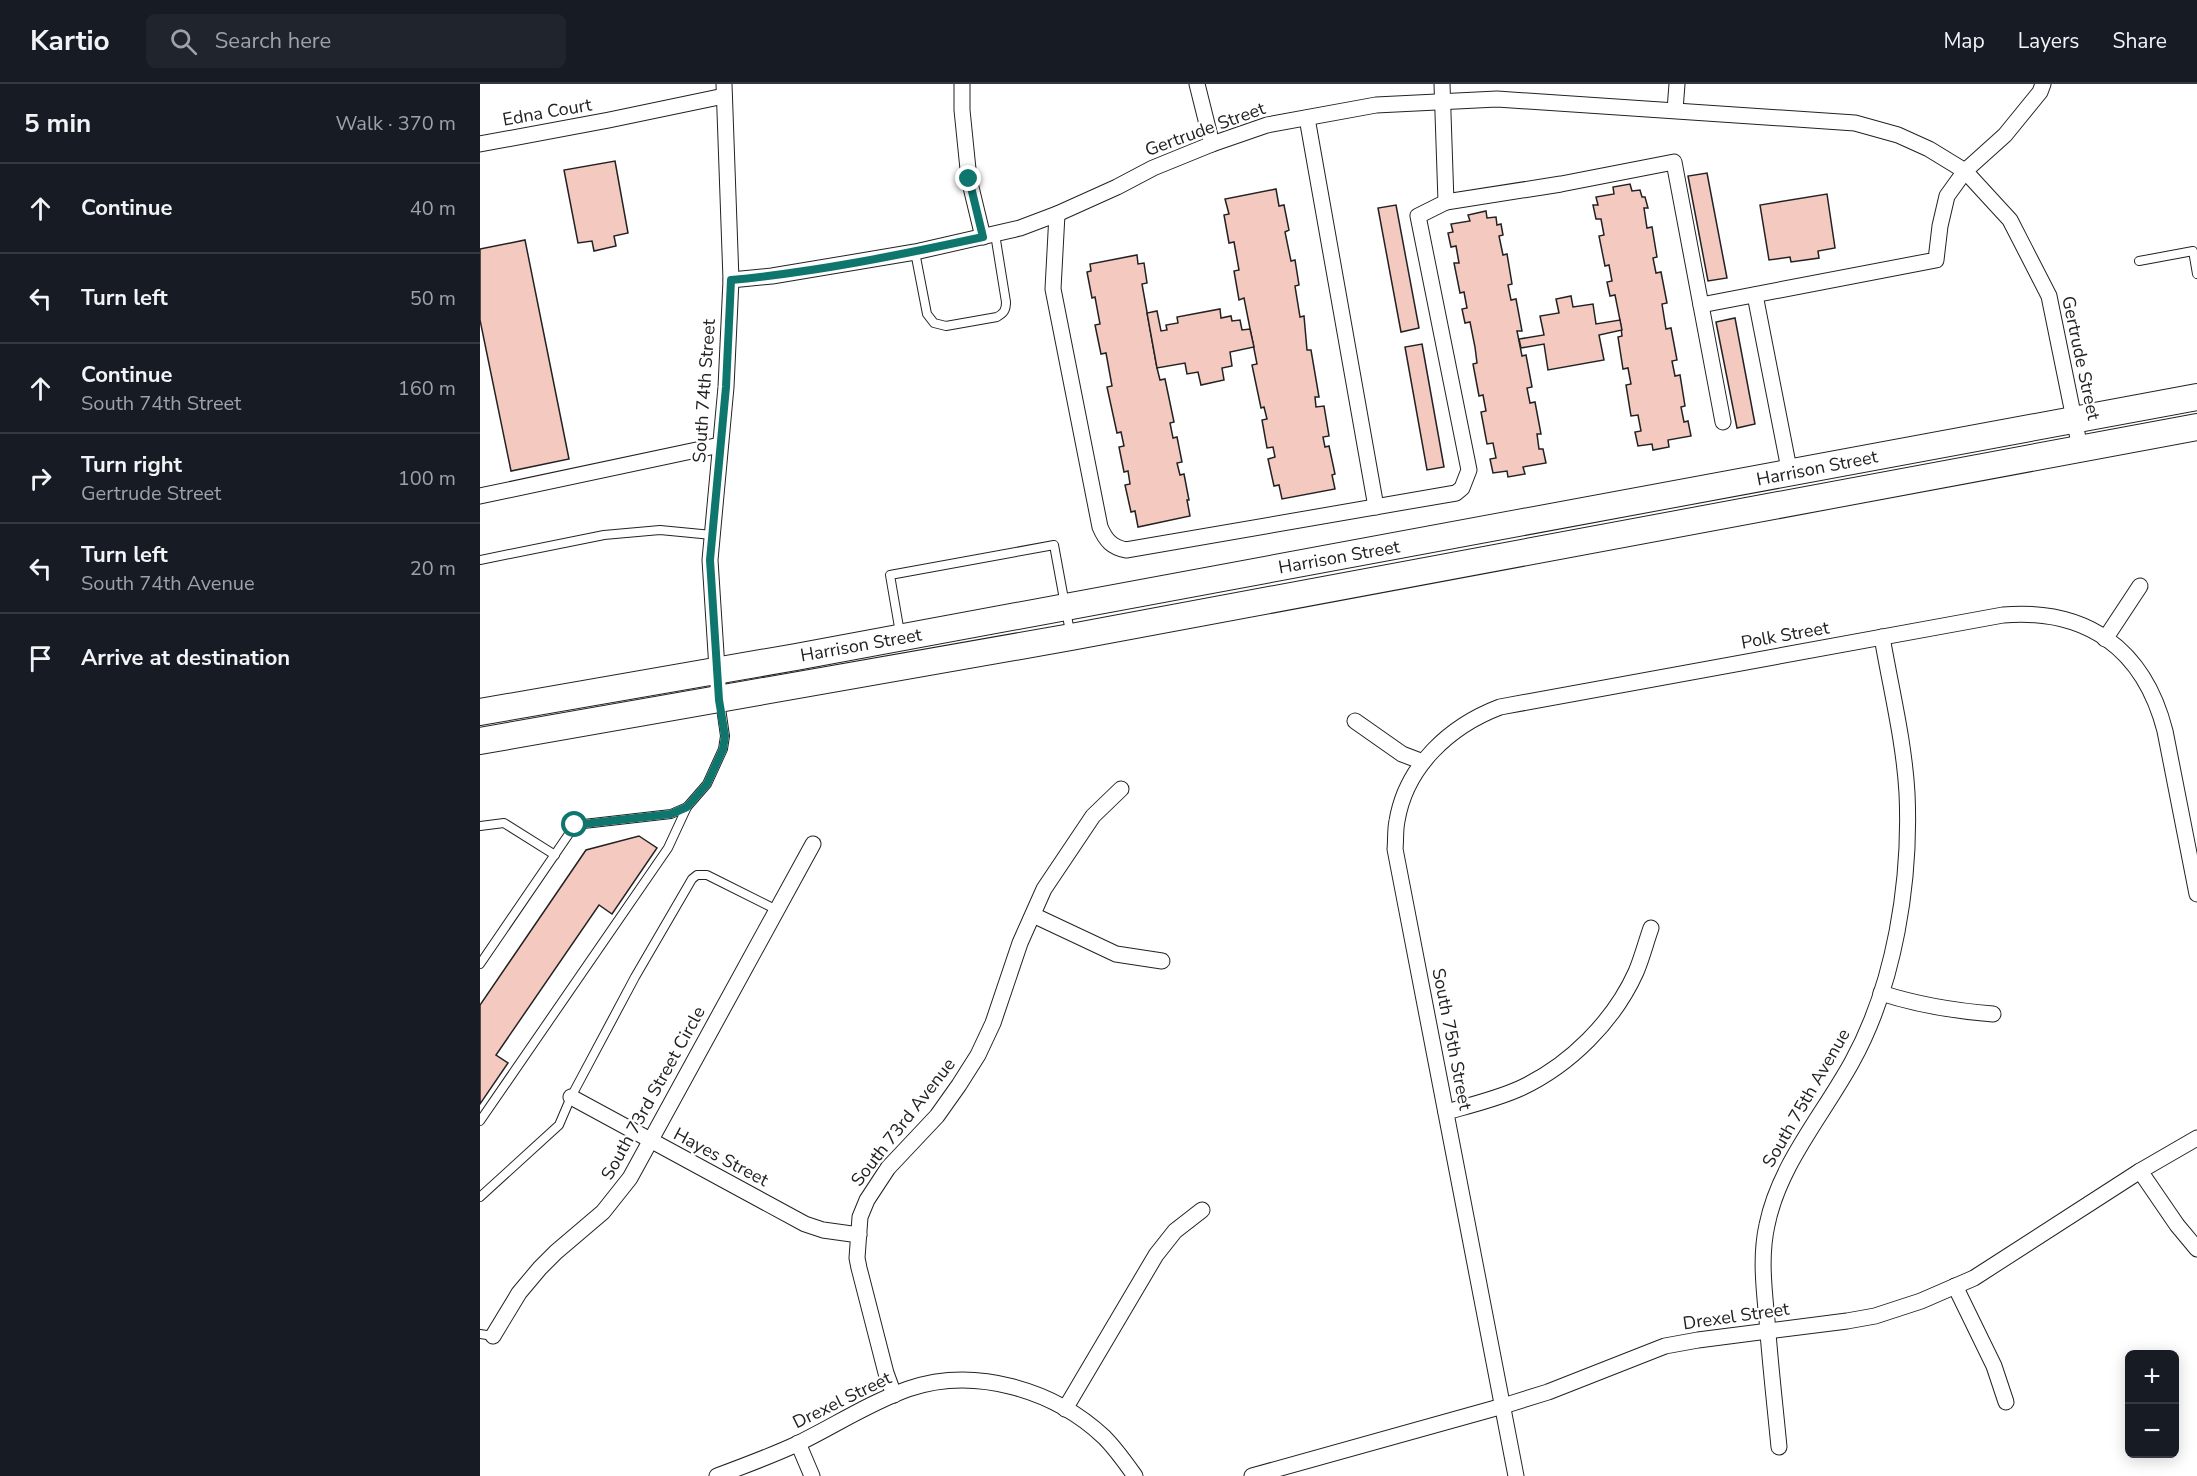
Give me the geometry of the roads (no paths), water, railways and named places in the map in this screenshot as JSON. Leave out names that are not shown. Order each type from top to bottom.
[{"type":"main road","name":"Harrison Street","points":[[480,712],[1790,474],[2197,397]]},
{"type":"main road","name":"Harrison Street","points":[[480,741],[1071,637],[2197,427]]},
{"type":"street","points":[[962,84],[969,179],[989,236]]},
{"type":"street","points":[[1197,84],[1212,144]]},
{"type":"street","points":[[1442,84],[1446,202]]},
{"type":"street","points":[[1676,110],[1677,84]]},
{"type":"street","points":[[1701,305],[1936,260],[1940,226],[1947,196],[1965,171],[2005,135],[2040,92],[2043,84]]},
{"type":"street","name":"Edna Court","points":[[480,144],[657,110],[724,90]]},
{"type":"street","name":"South 74th Street","points":[[719,700],[710,560],[726,387],[731,280],[724,90]]},
{"type":"street","name":"Gertrude Street","points":[[731,280],[772,276],[915,252],[1020,228],[1057,214],[1153,168],[1212,144],[1267,125],[1376,105],[1497,99],[1855,123],[1898,135],[1929,149],[1965,171],[2010,220],[2049,296],[2080,448]]},
{"type":"street","points":[[1307,118],[1376,507]]},
{"type":"street","points":[[1057,214],[1053,289],[1100,527],[1105,538],[1115,547],[1126,550],[1456,493],[1462,488],[1469,470],[1418,216],[1446,202],[1561,184],[1674,162],[1723,422]]},
{"type":"street","points":[[1755,295],[1790,474]]},
{"type":"street","points":[[480,496],[720,445]]},
{"type":"street","points":[[2104,639],[2140,586]]},
{"type":"street","name":"Polk Street","points":[[1424,762],[1430,752],[1459,727],[1479,715],[1500,707],[2003,615],[2029,613],[2050,615],[2088,627],[2122,652],[2151,691],[2160,713],[2197,894]]},
{"type":"street","name":"South 75th Avenue","points":[[1779,1447],[1768,1332],[1764,1252],[1766,1226],[1773,1202],[1788,1167],[1853,1061],[1866,1034],[1881,993],[1901,909],[1906,870],[1908,830],[1904,758],[1882,637]]},
{"type":"street","points":[[1355,721],[1402,754],[1424,762]]},
{"type":"street","name":"South 75th Street","points":[[1424,762],[1407,787],[1401,802],[1396,822],[1395,849],[1516,1476]]},
{"type":"street","name":"South 73rd Avenue","points":[[894,1395],[886,1373],[859,1268],[860,1217],[876,1184],[937,1116],[978,1055],[993,1023],[1020,943],[1044,889],[1093,816],[1121,789]]},
{"type":"street","name":"South 73rd Street Circle","points":[[487,1335],[540,1268],[616,1198],[650,1142],[813,844]]},
{"type":"street","points":[[1033,915],[1116,954],[1162,961]]},
{"type":"street","points":[[1446,1113],[1522,1087],[1549,1072],[1581,1047],[1603,1024],[1624,995],[1637,970],[1651,928]]},
{"type":"street","points":[[1881,993],[1952,1010],[1993,1014]]},
{"type":"street","name":"Hayes Street","points":[[571,1097],[650,1142],[805,1224],[823,1230],[859,1235]]},
{"type":"street","name":"Drexel Street","points":[[1252,1476],[1548,1392],[1665,1346],[1875,1316],[1921,1301],[1974,1278],[2197,1138]]},
{"type":"street","points":[[2140,1172],[2197,1249]]},
{"type":"street","points":[[1065,1409],[1156,1254],[1175,1231],[1202,1210]]},
{"type":"street","points":[[1955,1286],[1994,1366],[2006,1402]]},
{"type":"street","name":"Drexel Street","points":[[717,1476],[759,1461],[911,1388],[941,1383],[983,1382],[1004,1385],[1038,1395],[1087,1422],[1116,1449],[1135,1476]]},
{"type":"street","points":[[798,1443],[812,1476]]},
{"type":"lane","points":[[915,252],[927,314],[934,324],[946,326],[997,317],[1003,314],[1006,302],[989,236]]},
{"type":"lane","points":[[2139,261],[2193,251],[2197,274]]},
{"type":"lane","points":[[480,560],[604,535],[660,530],[712,535]]},
{"type":"lane","points":[[901,637],[890,575],[1054,545],[1071,637]]},
{"type":"lane","points":[[480,1121],[668,848],[687,807],[707,784],[723,749],[725,736],[719,700]]},
{"type":"lane","points":[[480,964],[575,825],[671,814],[687,807]]},
{"type":"lane","points":[[480,826],[504,823],[555,855]]},
{"type":"lane","points":[[480,1197],[559,1125],[571,1097],[635,977],[697,875],[707,875],[777,910]]}]
